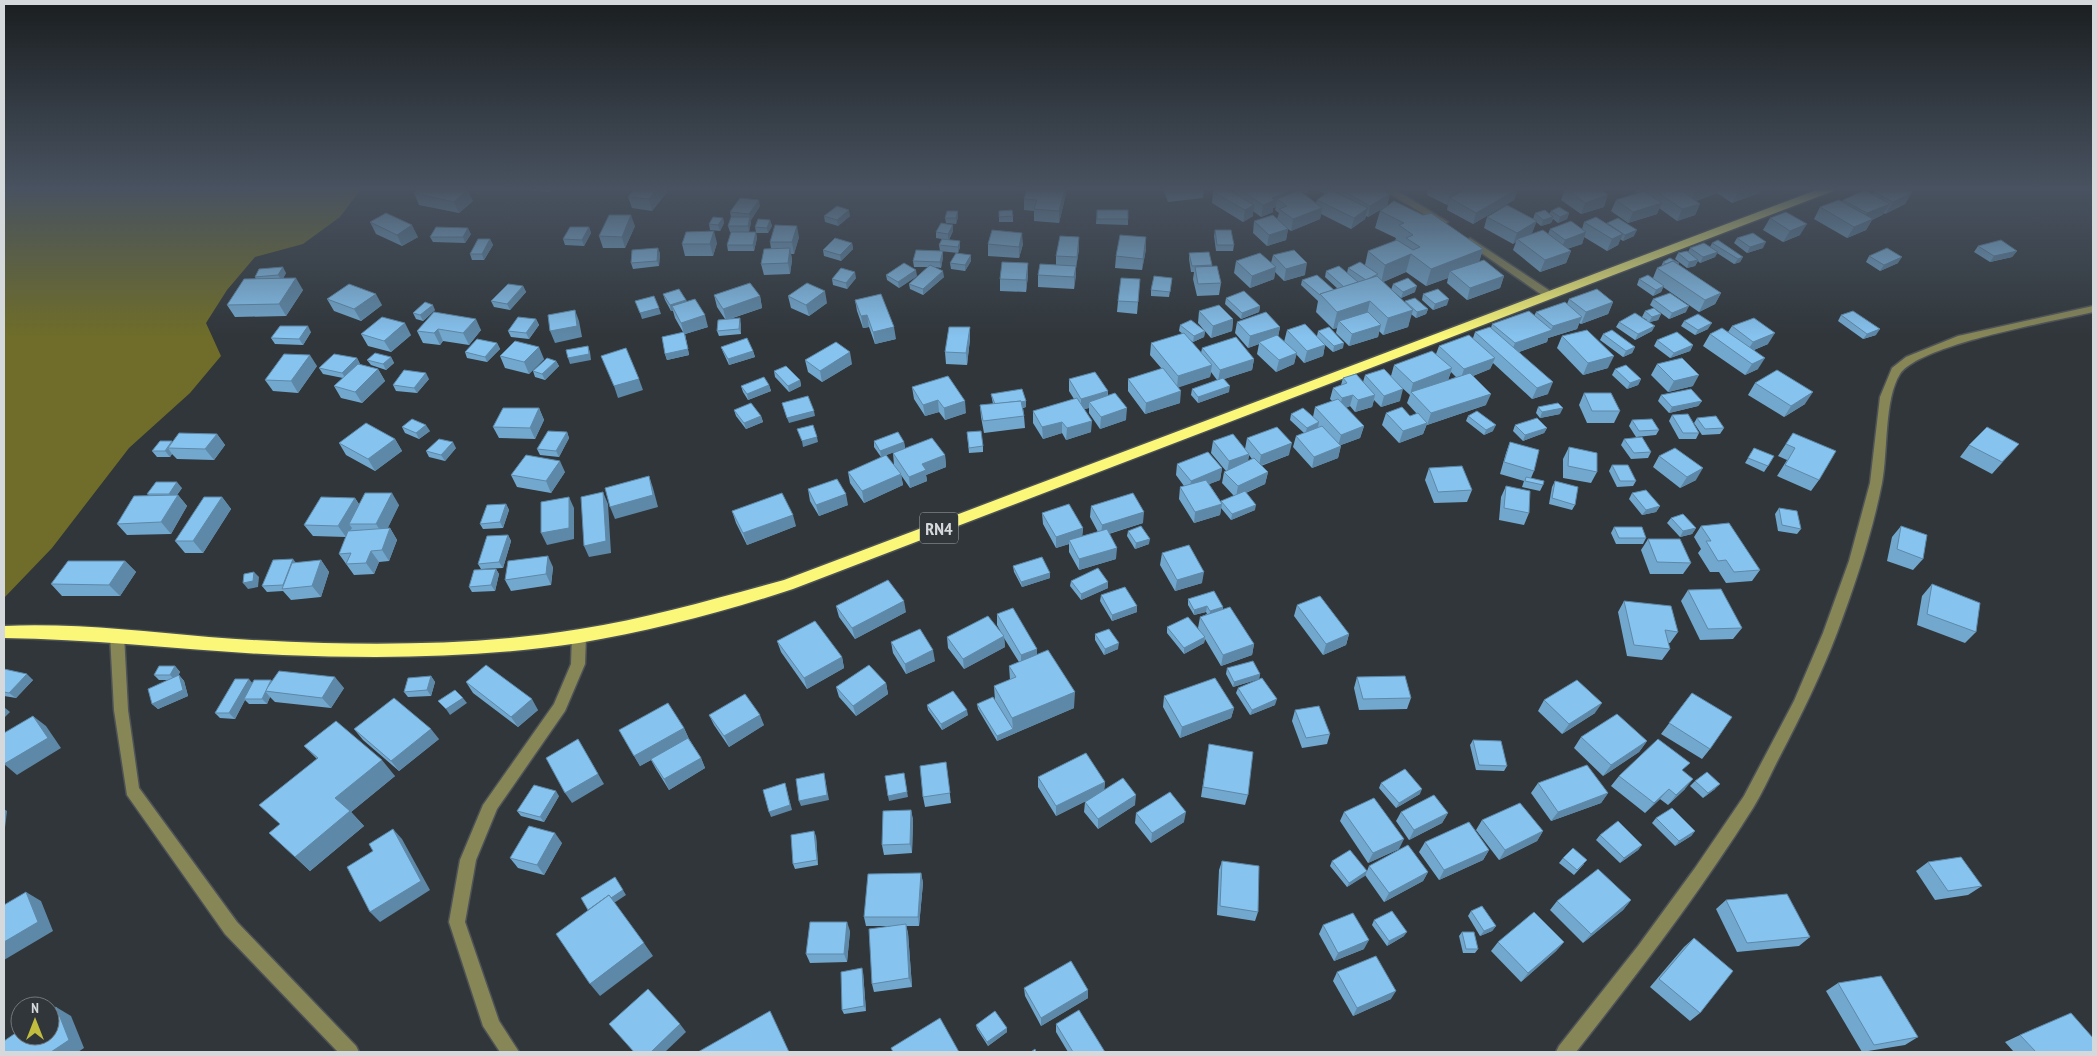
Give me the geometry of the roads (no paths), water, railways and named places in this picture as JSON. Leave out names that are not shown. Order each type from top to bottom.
[{"type":"highway","name":"RN4","points":[[4,632],[50,630],[242,646],[419,649],[497,645],[579,636],[682,614],[788,585],[1699,238]]},
{"type":"street","points":[[1466,238],[1549,295]]},
{"type":"street","points":[[1565,1052],[1644,952],[1701,873],[1749,801],[1800,703],[1830,633],[1855,561],[1876,483],[1886,397],[1896,371],[1910,360],[1962,338],[2093,309]]},
{"type":"street","points":[[117,635],[121,710],[132,790],[231,928],[350,1052]]},
{"type":"street","points":[[510,1052],[492,1026],[457,922],[468,860],[491,804],[560,706],[578,664],[579,636]]}]
